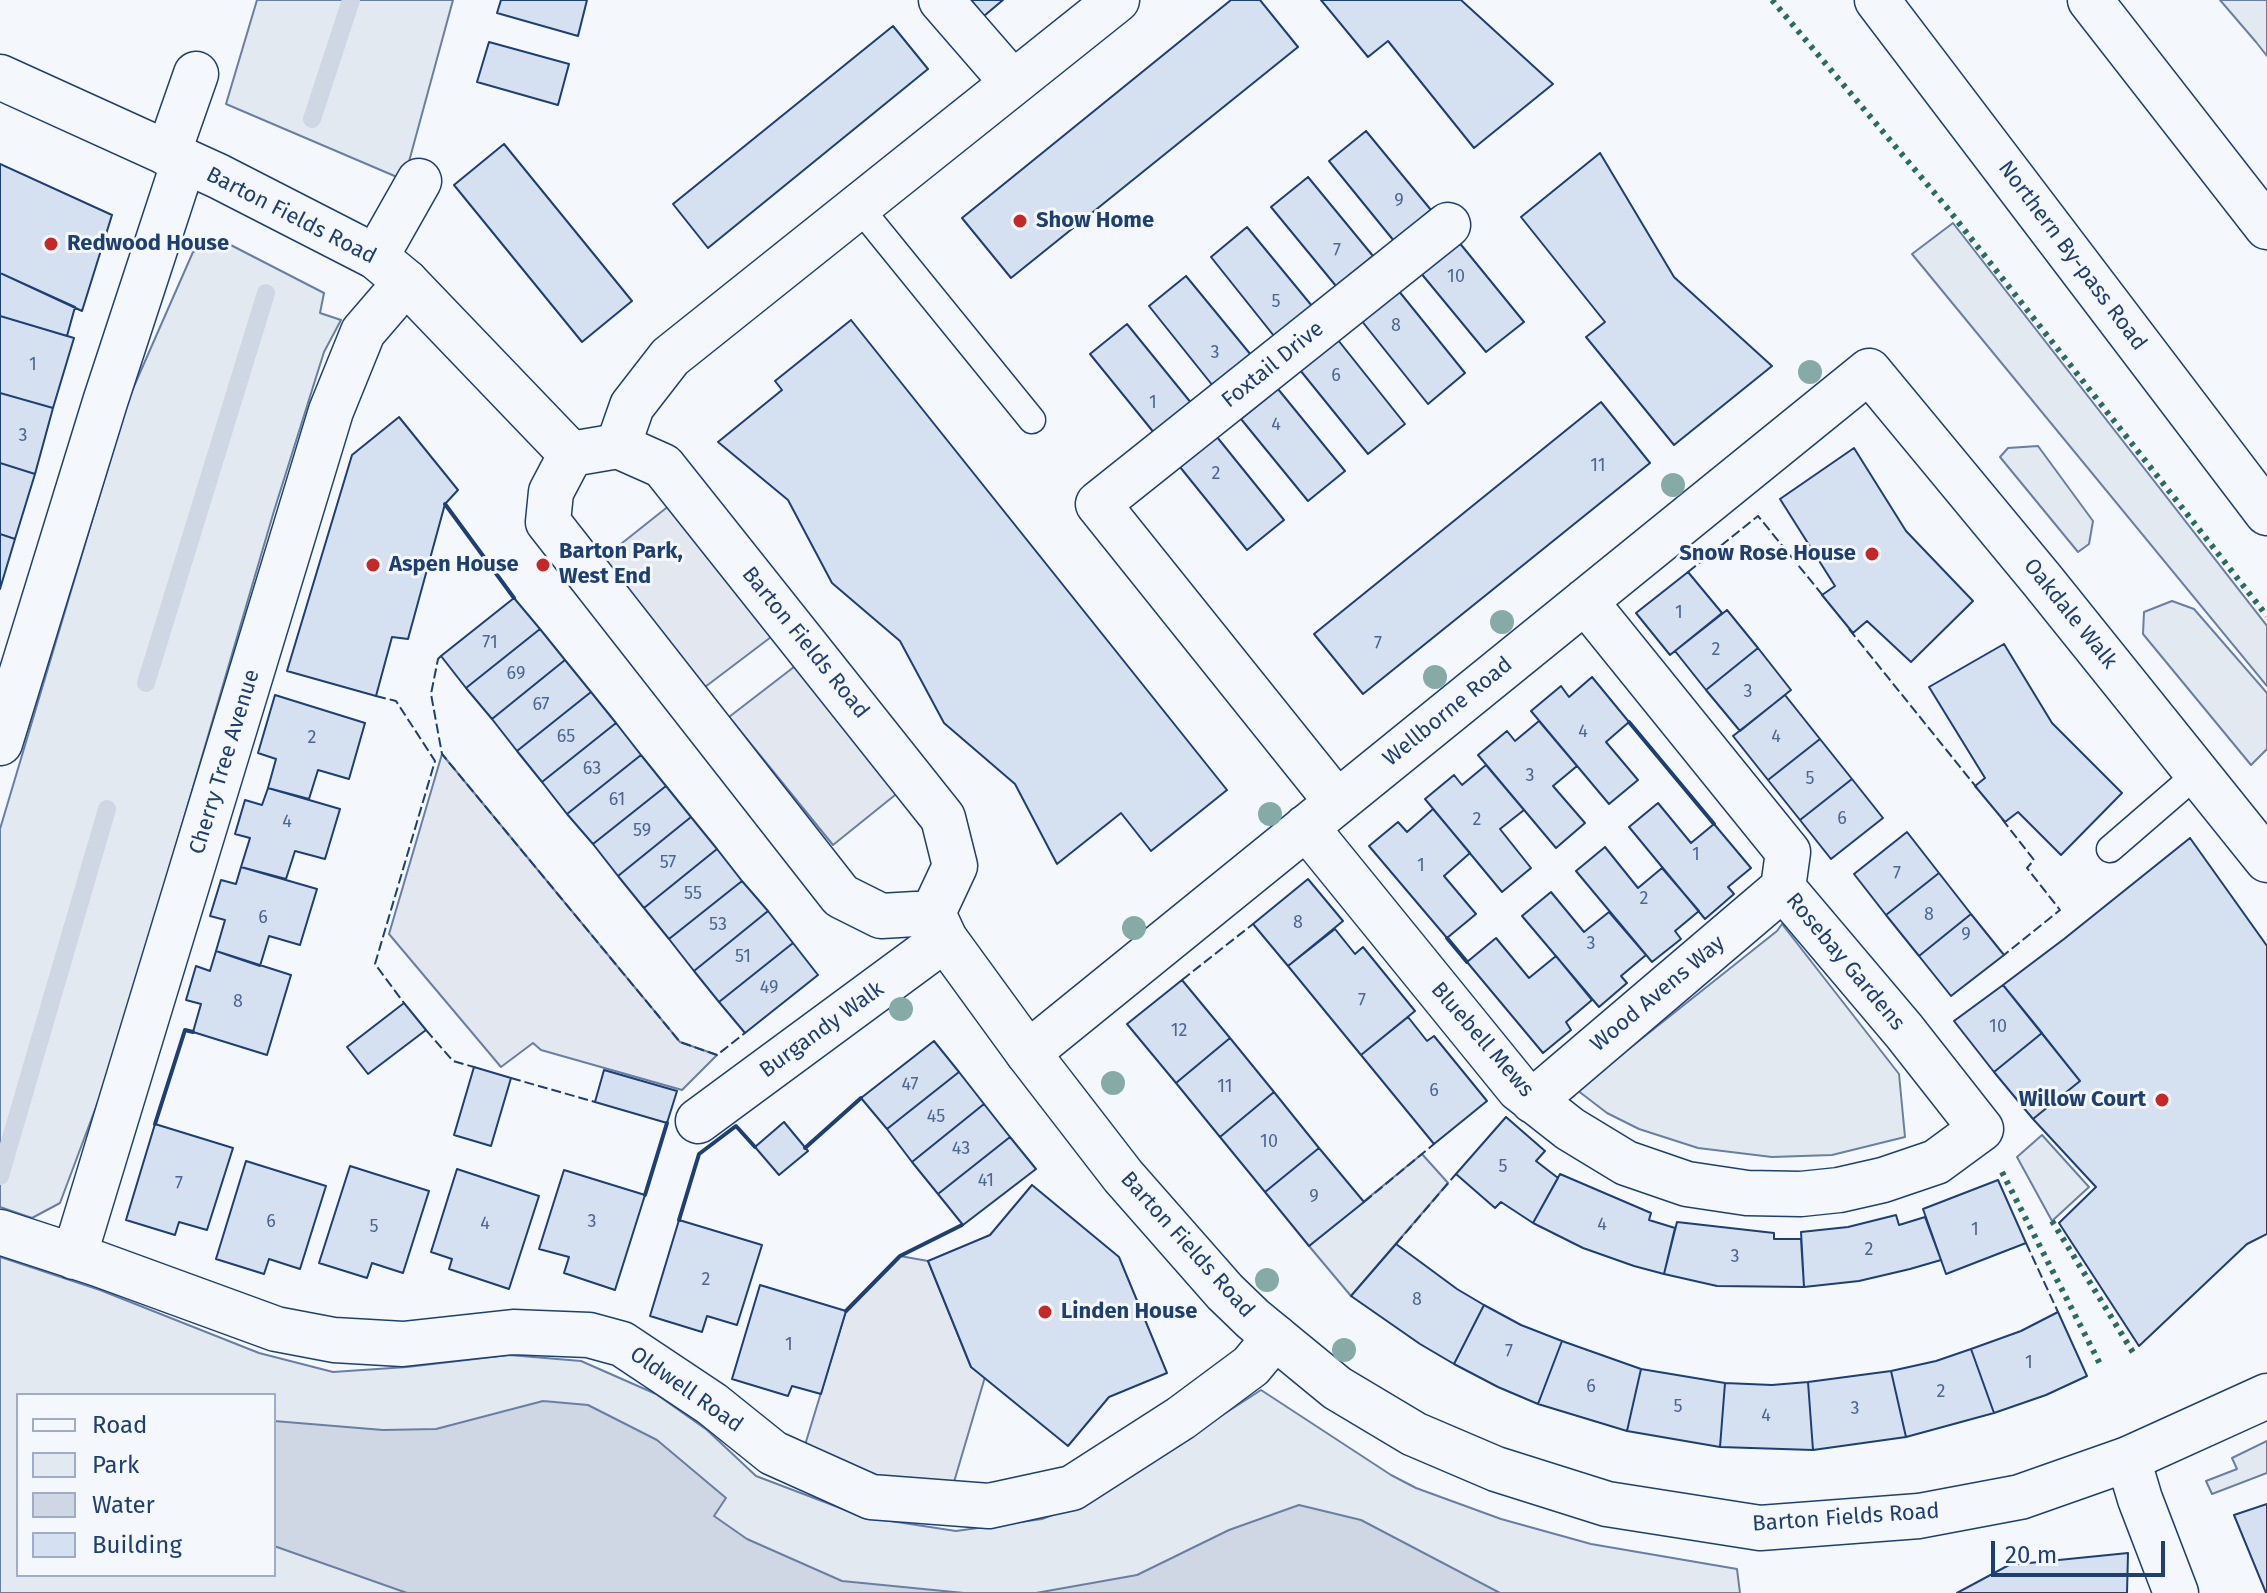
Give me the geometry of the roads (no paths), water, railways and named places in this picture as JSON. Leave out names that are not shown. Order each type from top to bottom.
[{"type":"main road","points":[[941,0],[1013,83]]},
{"type":"main road","points":[[939,926],[881,916],[841,896],[548,522],[551,492],[571,454],[618,446],[632,406],[670,357],[1117,0]]},
{"type":"main road","name":"Northern By-pass Road","points":[[1877,0],[2267,513]]},
{"type":"main road","points":[[2090,0],[2267,227]]},
{"type":"main road","points":[[0,743],[105,402],[176,158],[196,74]]},
{"type":"main road","name":"Barton Fields Road","points":[[0,77],[176,158],[391,270],[571,454]]},
{"type":"main road","name":"Cherry Tree Avenue","points":[[74,1257],[331,411],[391,270],[419,181]]},
{"type":"main road","name":"Foxtail Drive","points":[[1098,504],[1448,225]]},
{"type":"main road","name":"Wellborne Road","points":[[1028,1053],[1869,371]]},
{"type":"main road","name":"Oakdale Walk","points":[[1869,371],[2267,860]]},
{"type":"main road","name":"Barton Fields Road","points":[[618,446],[663,466],[943,818],[955,866],[939,926],[1028,1053],[1123,1176],[1225,1292],[1275,1337],[1337,1388],[1414,1434],[1496,1469],[1607,1504],[1760,1528],[1919,1516],[2020,1497],[2128,1459],[2267,1396]]},
{"type":"main road","name":"Bluebell Mews","points":[[1098,504],[1519,1089],[1570,1129],[1626,1163],[1687,1184],[1747,1193],[1801,1194],[1839,1190],[1883,1180],[1936,1162],[1981,1129]]},
{"type":"main road","name":"Rosebay Gardens","points":[[1585,601],[1788,852],[1783,888],[1904,1031],[1981,1129]]},
{"type":"main road","name":"Wood Avens Way","points":[[1533,1101],[1783,888]]},
{"type":"main road","name":"Burgandy Walk","points":[[698,1121],[939,926]]},
{"type":"main road","name":"Oldwell Road","points":[[0,1232],[276,1329],[334,1340],[403,1344],[513,1332],[589,1335],[622,1344],[712,1404],[773,1453],[871,1497],[989,1506],[1072,1488],[1181,1418],[1251,1366],[1275,1337]]},
{"type":"main road","points":[[2128,1459],[2176,1593]]},
{"type":"lane","points":[[859,207],[1032,420]]},
{"type":"lane","points":[[2110,849],[2198,773]]},
{"type":"water","points":[[543,1401],[588,1405],[657,1440],[726,1498],[714,1516],[747,1539],[842,1581],[964,1593],[407,1593],[276,1547],[276,1421],[383,1430],[436,1429]]},
{"type":"water","points":[[1299,1505],[1361,1520],[1500,1593],[1036,1593],[1137,1575],[1229,1530]]},
{"type":"waterway","points":[[312,119],[351,0]]},
{"type":"waterway","points":[[146,683],[266,293]]},
{"type":"waterway","points":[[0,1176],[107,809]]},
{"type":"place","name":"Show Home","points":[[1020,221]]},
{"type":"place","name":"Redwood House","points":[[51,244]]},
{"type":"place","name":"Snow Rose House","points":[[1872,554]]},
{"type":"place","name":"Aspen House","points":[[373,565]]},
{"type":"place","name":"Barton Park, West End","points":[[543,565]]},
{"type":"place","name":"Willow Court","points":[[2162,1100]]},
{"type":"place","name":"Linden House","points":[[1045,1312]]}]
